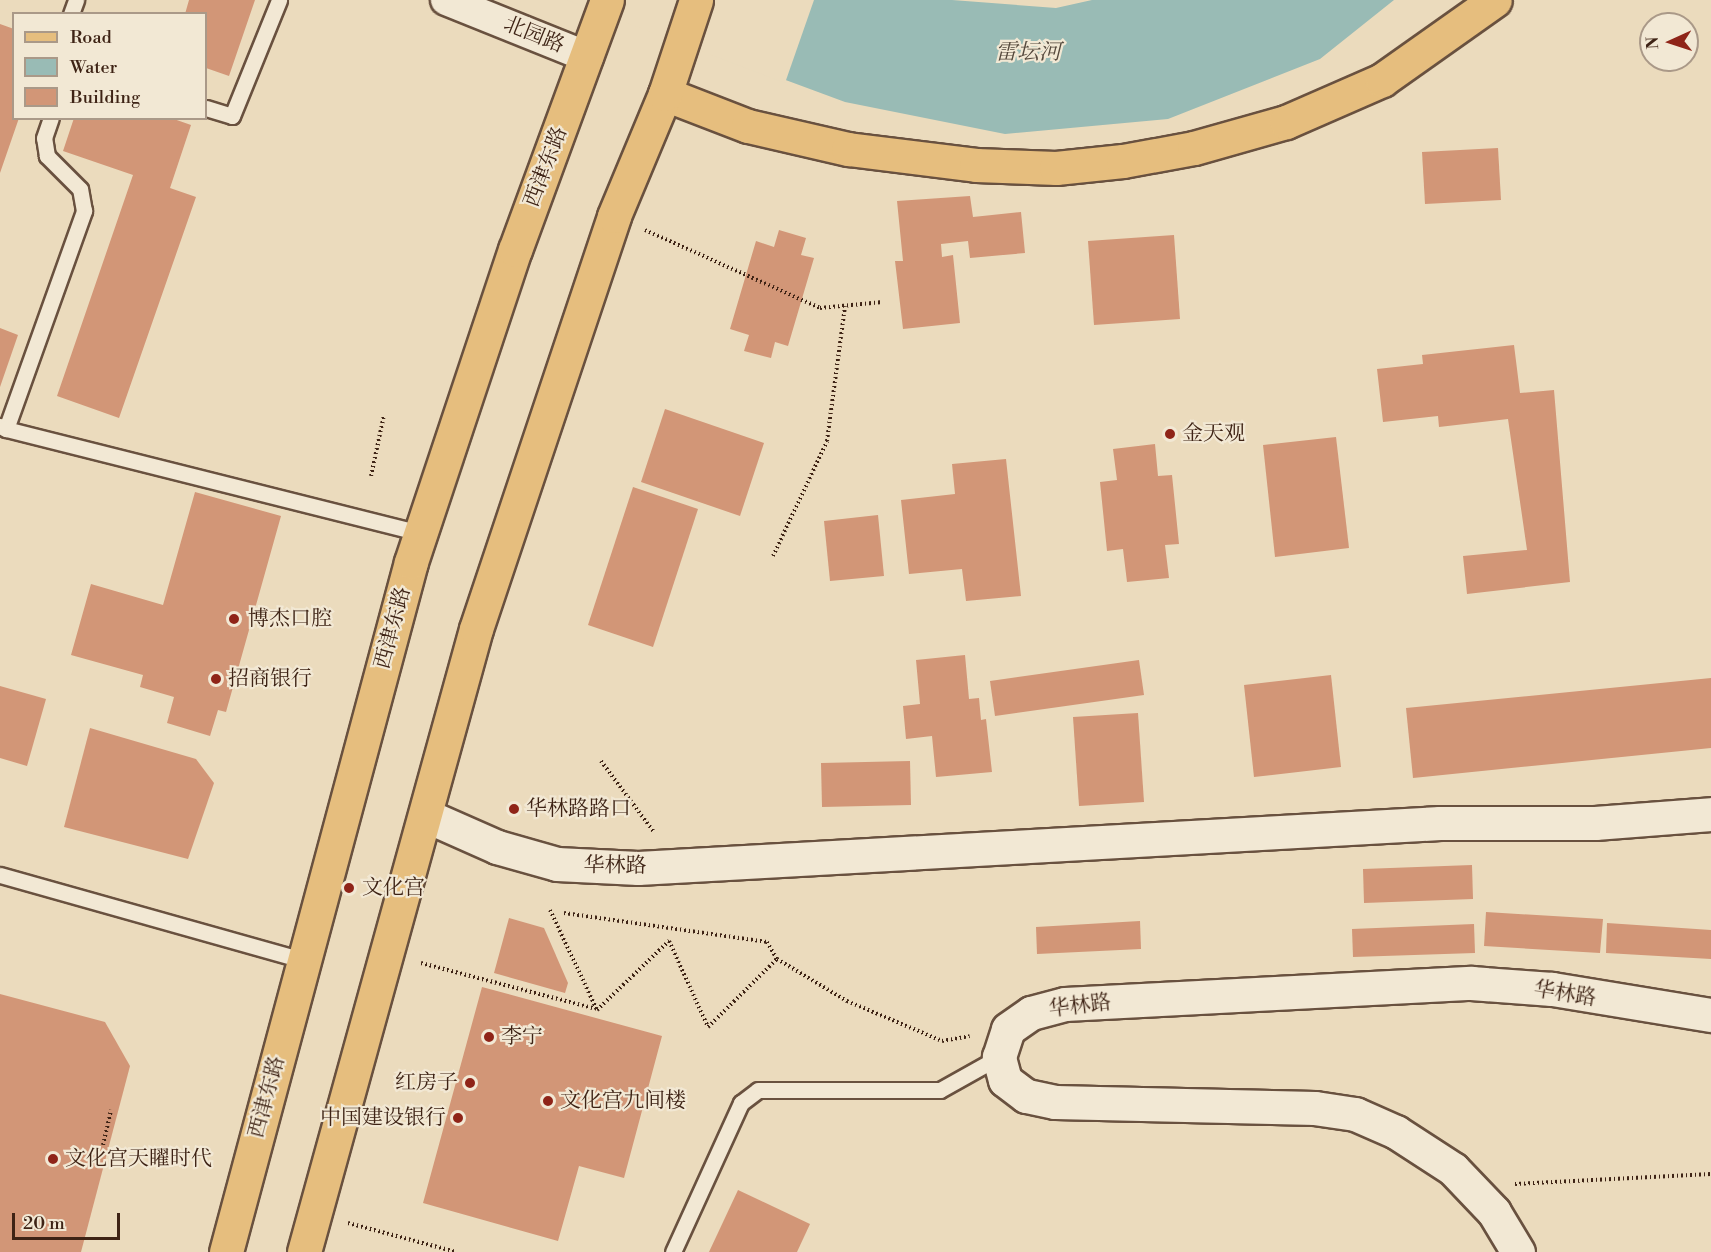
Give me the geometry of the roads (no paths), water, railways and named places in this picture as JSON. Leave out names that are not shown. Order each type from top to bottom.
[{"type":"main road","points":[[665,94],[748,126],[848,149],[1045,168],[1124,161],[1194,148],[1297,118],[1382,80],[1495,0]]},
{"type":"main road","points":[[304,1252],[427,816],[476,629],[614,216],[665,94],[696,4]]},
{"type":"main road","name":"西津东路","points":[[226,1252],[303,960],[421,533],[514,250],[588,57],[604,8]]},
{"type":"street","name":"北园路","points":[[446,0],[513,13],[588,57]]},
{"type":"street","name":"华林路","points":[[427,816],[497,846],[557,864],[666,866],[1440,823],[1595,823],[1711,814]]},
{"type":"street","name":"华林路","points":[[1004,1043],[1030,1013],[1065,1004],[1472,983],[1552,989],[1711,1015]]},
{"type":"street","points":[[1004,1043],[1005,1080],[1026,1096],[1055,1102],[1315,1108],[1355,1114],[1396,1131],[1453,1169],[1494,1212],[1518,1252]]},
{"type":"lane","points":[[207,108],[232,117],[279,0]]},
{"type":"lane","points":[[50,120],[44,138],[47,156],[80,189],[84,211],[3,428],[421,533]]},
{"type":"lane","points":[[0,875],[303,960]]},
{"type":"lane","points":[[673,1252],[741,1103],[758,1090],[940,1090],[1004,1043]]},
{"type":"water","name":"雷坛河","points":[[570,0],[952,0],[1056,8],[1092,0],[1394,0],[1320,59],[1168,119],[1005,134],[845,102]]},
{"type":"place","name":"金天观","points":[[1170,434]]},
{"type":"place","name":"博杰口腔","points":[[234,619]]},
{"type":"place","name":"招商银行","points":[[216,679]]},
{"type":"place","name":"华林路路口","points":[[514,809]]},
{"type":"place","name":"文化宫","points":[[349,888]]},
{"type":"place","name":"李宁","points":[[489,1037]]},
{"type":"place","name":"红房子","points":[[470,1083]]},
{"type":"place","name":"文化宫九间楼","points":[[548,1101]]},
{"type":"place","name":"中国建设银行","points":[[458,1118]]},
{"type":"place","name":"文化宫天矅时代","points":[[53,1159]]}]
